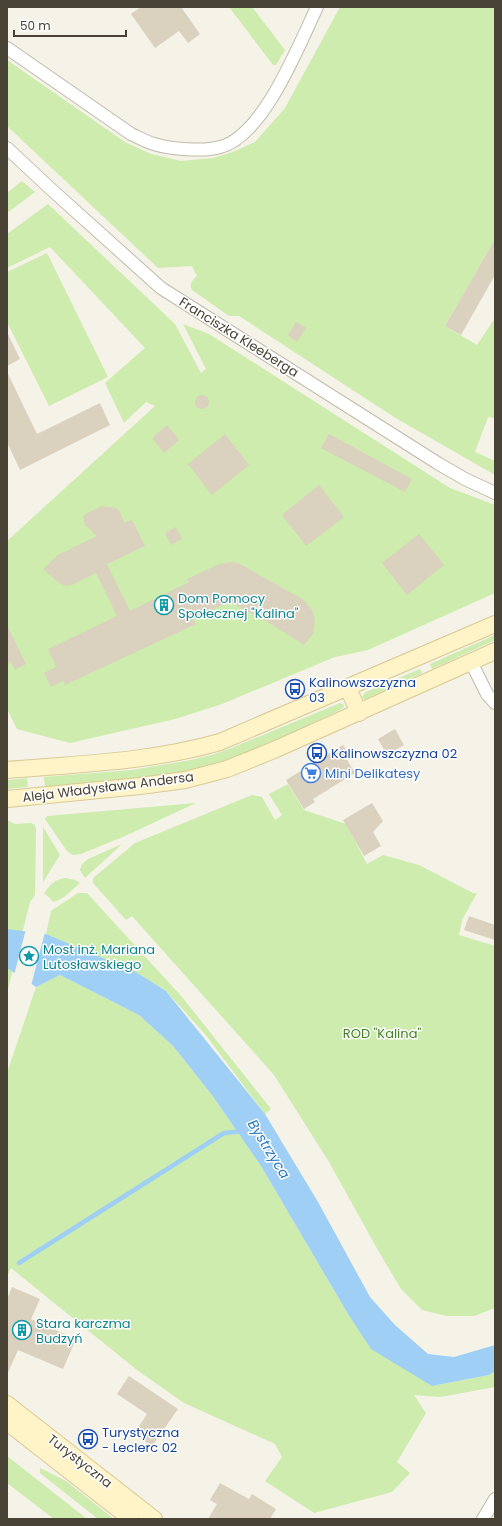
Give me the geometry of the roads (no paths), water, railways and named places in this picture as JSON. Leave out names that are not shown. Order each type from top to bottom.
[{"type":"main road","name":"Aleja Władysława Andersa","points":[[7,770],[126,760],[188,750],[225,740],[495,624]]},
{"type":"main road","name":"Aleja Władysława Andersa","points":[[7,799],[152,785],[207,775],[249,761],[495,651]]},
{"type":"main road","points":[[348,688],[359,713]]},
{"type":"main road","name":"Turystyczna","points":[[7,1404],[154,1519]]},
{"type":"main road","name":"Turystyczna","points":[[7,1422],[131,1519]]},
{"type":"street","points":[[7,48],[131,134],[153,144],[174,148],[221,147],[247,132],[267,106],[317,7]]},
{"type":"street","name":"Franciszka Kleeberga","points":[[7,148],[161,288],[439,464],[465,479],[495,493]]},
{"type":"street","points":[[471,662],[487,694],[495,703]]},
{"type":"street","points":[[483,1519],[495,1499]]},
{"type":"water","name":"Bystrzyca","points":[[7,929],[46,934],[136,972],[166,991],[265,1114],[318,1202],[370,1297],[395,1325],[428,1354],[454,1357],[495,1345],[495,1371],[489,1375],[432,1386],[371,1349],[348,1314],[261,1166],[212,1095],[173,1046],[139,1015],[60,975],[36,987],[7,968]]},
{"type":"waterway","name":"Bystrzyca","points":[[19,1263],[224,1133],[244,1131]]},
{"type":"place","name":"Dom Pomocy Społecznej \"Kalina\"","points":[[164,605]]},
{"type":"place","name":"Kalinowszczyzna 03","points":[[295,689]]},
{"type":"place","name":"Kalinowszczyzna 02","points":[[317,753]]},
{"type":"place","name":"Mini Delikatesy","points":[[311,773]]},
{"type":"place","name":"Most inż. Mariana Lutosławskiego","points":[[29,956]]},
{"type":"place","name":"Stara karczma Budzyń","points":[[22,1330]]},
{"type":"place","name":"Turystyczna - Leclerc 02","points":[[88,1439]]},
{"type":"park label","name":"ROD \"Kalina\"","points":[[382,1033]]}]
